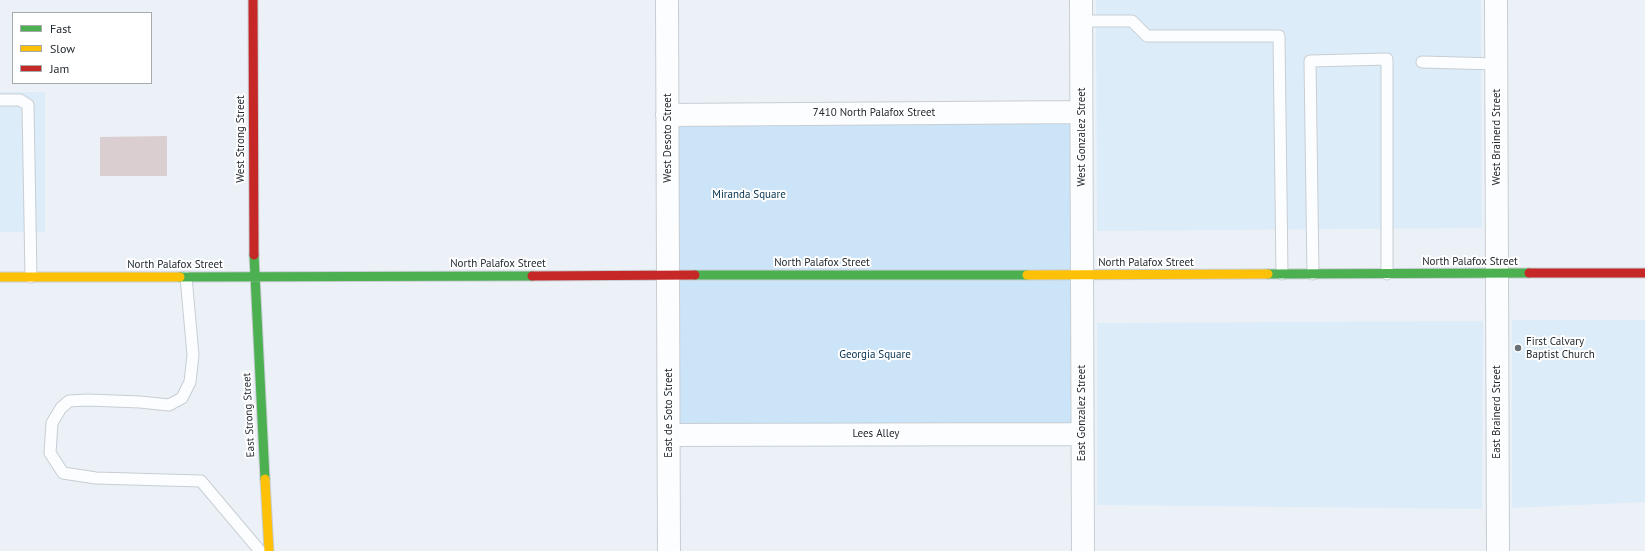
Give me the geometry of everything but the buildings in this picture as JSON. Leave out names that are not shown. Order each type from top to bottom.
[{"type":"main road","name":"West Strong Street","points":[[253,0],[254,277]]},
{"type":"main road","name":"North Palafox Street","points":[[0,277],[1645,273]]},
{"type":"main road","name":"East Strong Street","points":[[254,277],[269,551]]},
{"type":"street","name":"West Desoto Street","points":[[667,0],[668,276]]},
{"type":"street","name":"West Brainerd Street","points":[[1496,0],[1497,274]]},
{"type":"street","name":"West Gonzalez Street","points":[[1081,10],[1082,275]]},
{"type":"street","name":"7410 North Palafox Street","points":[[667,114],[1082,112]]},
{"type":"street","name":"East Brainerd Street","points":[[1497,274],[1498,551]]},
{"type":"street","name":"East Gonzalez Street","points":[[1082,275],[1083,551]]},
{"type":"street","name":"East de Soto Street","points":[[668,276],[669,551]]},
{"type":"street","name":"Lees Alley","points":[[669,435],[1082,434]]},
{"type":"lane","points":[[1081,10],[1132,21],[1148,36],[1279,36],[1282,274]]},
{"type":"lane","points":[[1314,274],[1310,61],[1387,59],[1387,274]]},
{"type":"lane","points":[[1422,62],[1496,64]]},
{"type":"lane","points":[[0,100],[20,100],[28,106],[32,277]]},
{"type":"lane","points":[[186,277],[194,355],[190,382],[182,398],[169,405],[125,401],[69,401],[61,408],[52,423],[50,453],[63,473],[96,478],[201,480],[260,551]]},
{"type":"shaded area","points":[[1096,0],[1481,0],[1482,228],[1097,231]]},
{"type":"shaded area","points":[[0,92],[45,92],[45,232],[0,232]]},
{"type":"shaded area","points":[[1512,320],[1645,320],[1645,502],[1512,508]]},
{"type":"shaded area","points":[[1483,321],[1482,509],[1097,505],[1097,323]]},
{"type":"green space","points":[[1081,112],[1082,434],[669,435],[667,115]]},
{"type":"traffic: fast","points":[[254,255],[265,479]]},
{"type":"traffic: fast","points":[[1268,274],[1529,273]]},
{"type":"traffic: fast","points":[[695,275],[1027,275]]},
{"type":"traffic: fast","points":[[180,277],[532,276]]},
{"type":"traffic: slow","points":[[1027,275],[1268,274]]},
{"type":"traffic: slow","points":[[0,277],[180,277]]},
{"type":"traffic: slow","points":[[265,479],[269,551]]},
{"type":"traffic: jam","points":[[253,0],[254,255]]},
{"type":"traffic: jam","points":[[1529,273],[1645,273]]},
{"type":"traffic: jam","points":[[532,276],[695,275]]},
{"type":"place","name":"First Calvary Baptist Church","points":[[1518,348]]},
{"type":"park label","name":"Miranda Square","points":[[749,195]]},
{"type":"park label","name":"Georgia Square","points":[[875,355]]}]
